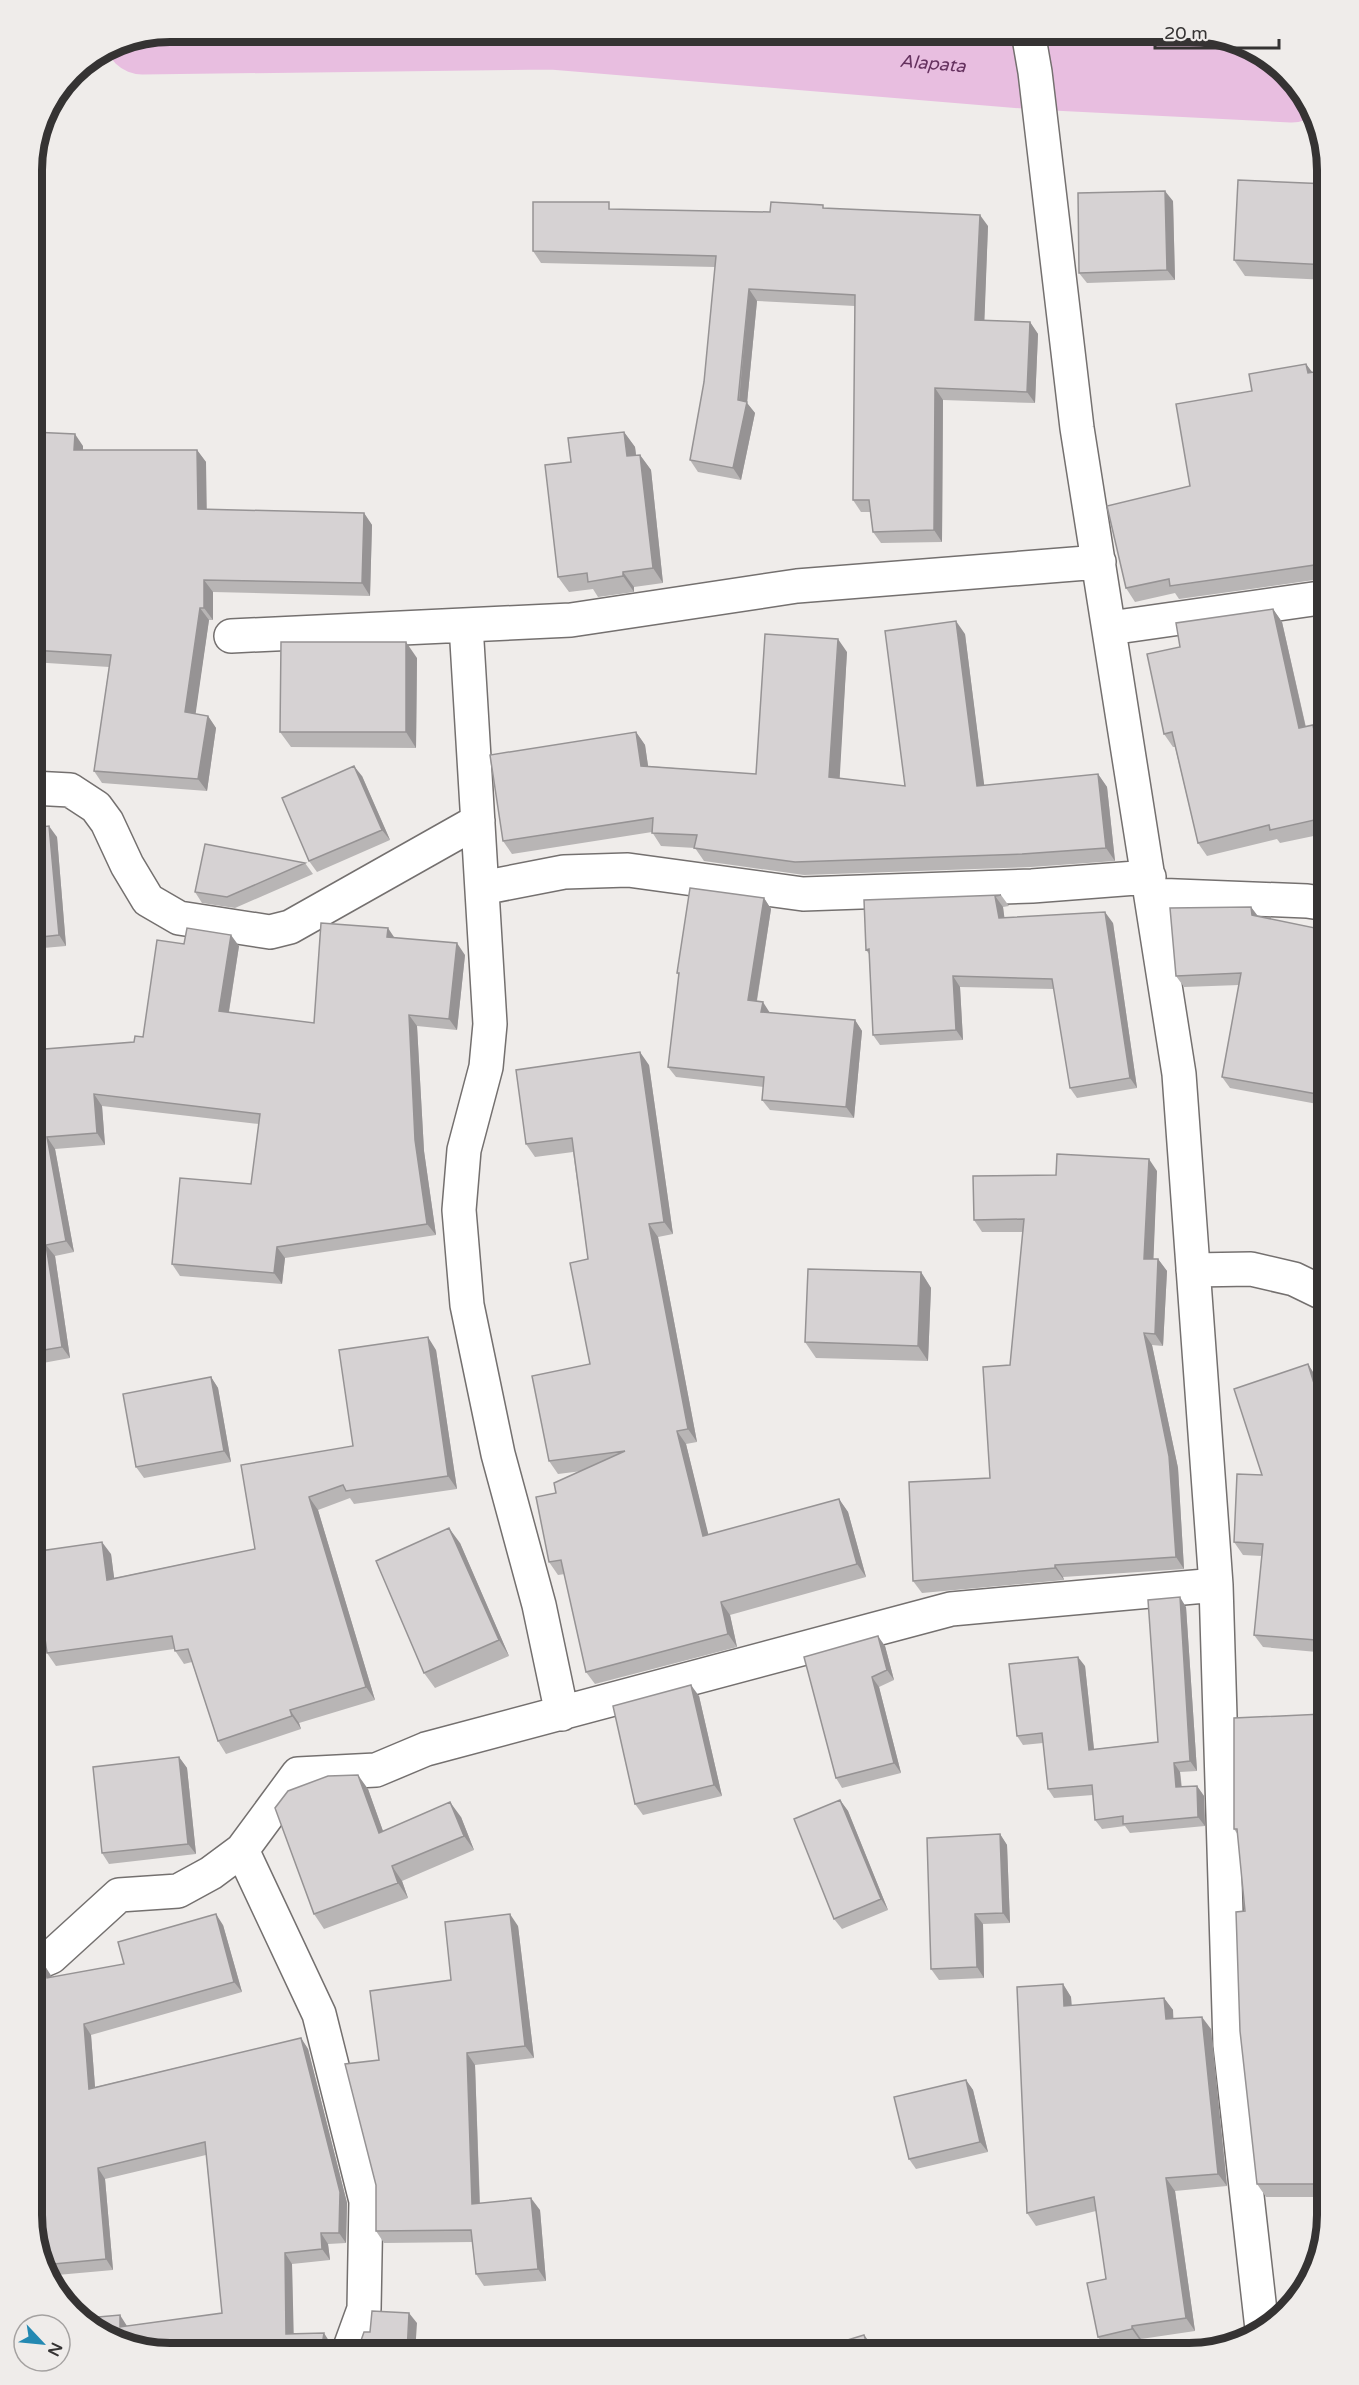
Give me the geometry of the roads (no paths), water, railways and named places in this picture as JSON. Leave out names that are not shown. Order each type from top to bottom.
[{"type":"street","points":[[1030,42],[1037,84],[1077,428],[1179,1074],[1215,1585],[1230,2045],[1261,2321]]},
{"type":"street","points":[[231,636],[570,620],[797,586],[1099,562]]},
{"type":"street","points":[[1110,628],[1317,599]]},
{"type":"street","points":[[466,625],[490,1024],[486,1067],[464,1150],[459,1210],[467,1305],[498,1454],[539,1605],[562,1714]]},
{"type":"street","points":[[42,789],[70,790],[96,807],[107,822],[132,874],[148,900],[179,918],[270,932],[290,927],[478,821]]},
{"type":"street","points":[[482,888],[564,872],[628,870],[803,894],[1032,886],[1150,886],[1317,902]]},
{"type":"street","points":[[1193,1270],[1251,1269],[1294,1279],[1317,1290]]},
{"type":"street","points":[[42,1961],[51,1957],[119,1895],[178,1891],[211,1873],[242,1850],[298,1774],[376,1770],[426,1749],[951,1609],[1215,1585]]},
{"type":"street","points":[[242,1850],[319,2014],[366,2201],[364,2309],[352,2343]]},
{"type":"waterway","name":"Alapata","points":[[671,42],[1035,72],[1285,85]]}]
